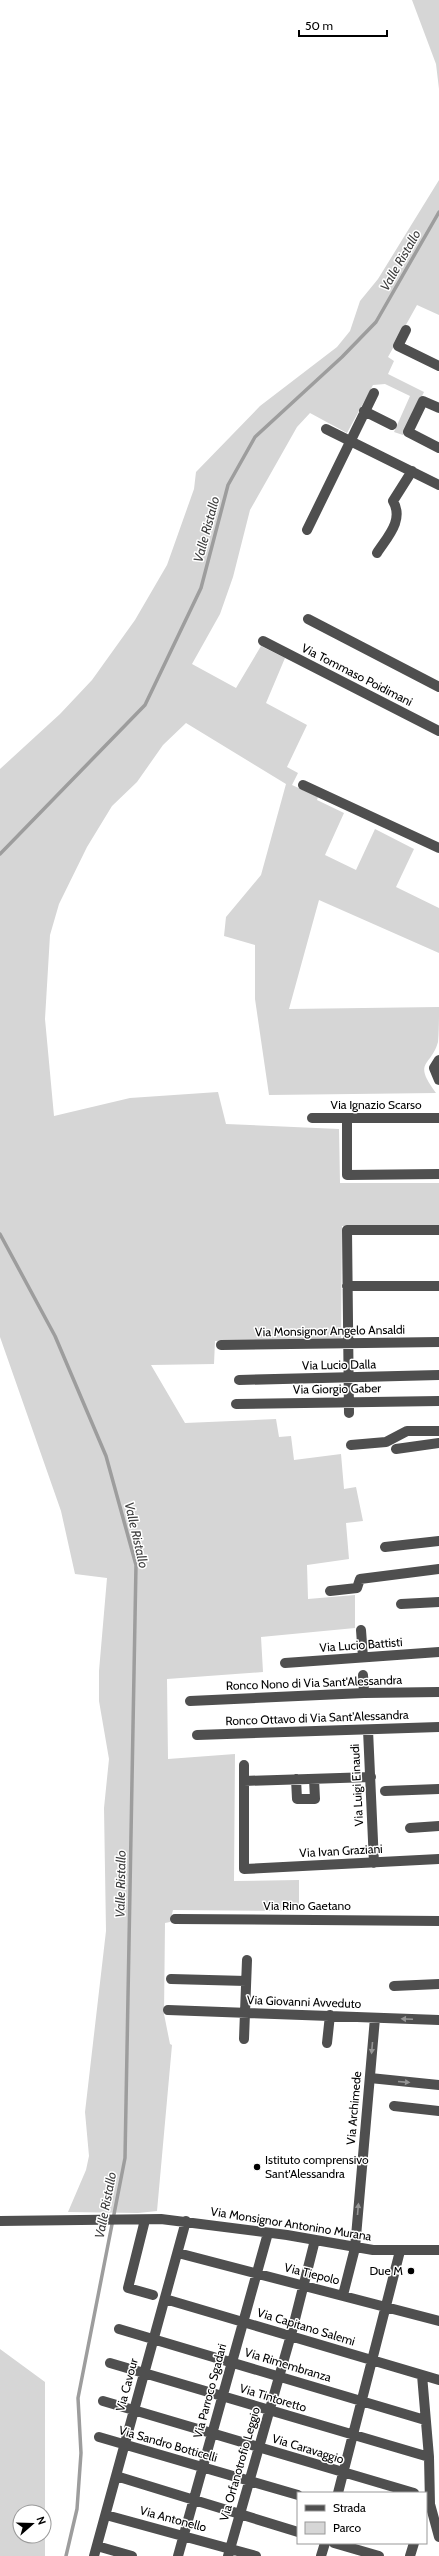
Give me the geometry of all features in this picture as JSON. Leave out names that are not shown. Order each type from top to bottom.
[{"type":"street","points":[[406,330],[398,346],[439,366]]},
{"type":"street","points":[[307,530],[349,441],[374,393]]},
{"type":"street","points":[[439,408],[423,400],[408,432],[439,448]]},
{"type":"street","points":[[364,411],[392,425]]},
{"type":"street","points":[[326,429],[439,485]]},
{"type":"street","points":[[377,553],[397,521],[398,510],[393,500],[412,471]]},
{"type":"street","points":[[308,619],[439,687]]},
{"type":"street","name":"Via Tommaso Poidimani","points":[[263,641],[439,732]]},
{"type":"street","points":[[303,785],[439,848]]},
{"type":"street","points":[[439,1059],[434,1068],[439,1080]]},
{"type":"street","name":"Via Ignazio Scarso","points":[[312,1118],[439,1118]]},
{"type":"street","points":[[347,1118],[347,1175],[439,1174]]},
{"type":"street","points":[[349,1413],[347,1230],[439,1230]]},
{"type":"street","points":[[347,1286],[439,1286]]},
{"type":"street","name":"Via Monsignor Angelo Ansaldi","points":[[221,1345],[439,1342]]},
{"type":"street","name":"Via Lucio Dalla","points":[[239,1380],[439,1375]]},
{"type":"street","name":"Via Giorgio Gaber","points":[[236,1404],[349,1401],[439,1401]]},
{"type":"street","points":[[351,1445],[386,1442],[407,1431],[439,1431]]},
{"type":"street","points":[[396,1449],[439,1443]]},
{"type":"street","points":[[385,1547],[439,1541]]},
{"type":"street","points":[[330,1591],[357,1588],[360,1579],[439,1569]]},
{"type":"street","points":[[402,1604],[439,1602]]},
{"type":"street","points":[[361,1630],[363,1658]]},
{"type":"street","name":"Via Lucio Battisti","points":[[285,1663],[439,1652]]},
{"type":"street","points":[[363,1674],[364,1693]]},
{"type":"street","name":"Ronco Nono di Via Sant'Alessandra","points":[[190,1701],[364,1693],[439,1692]]},
{"type":"street","name":"Ronco Ottavo di Via Sant'Alessandra","points":[[197,1735],[439,1727]]},
{"type":"street","name":"Via Luigi Einaudi","points":[[368,1730],[374,1863]]},
{"type":"street","points":[[244,1765],[244,1781],[370,1777]]},
{"type":"street","points":[[296,1779],[297,1799],[315,1799],[314,1779]]},
{"type":"street","name":"Via Ivan Graziani","points":[[244,1781],[244,1869],[439,1859]]},
{"type":"street","points":[[385,1791],[439,1789]]},
{"type":"street","points":[[410,1828],[439,1826]]},
{"type":"street","name":"Via Rino Gaetano","points":[[175,1919],[439,1921]]},
{"type":"street","points":[[244,2038],[247,1960]]},
{"type":"street","points":[[171,1979],[246,1981]]},
{"type":"street","points":[[394,1986],[439,1984]]},
{"type":"street","name":"Via Giovanni Avveduto","points":[[168,2010],[439,2020]]},
{"type":"street","points":[[327,2043],[330,2015]]},
{"type":"street","name":"Via Archimede","points":[[343,2295],[355,2248],[375,2018]]},
{"type":"street","points":[[370,2078],[439,2085]]},
{"type":"street","points":[[394,2106],[439,2111]]},
{"type":"street","points":[[142,2220],[128,2288],[153,2295]]},
{"type":"street","name":"Via Monsignor Antonino Murana","points":[[0,2221],[186,2221],[315,2240],[355,2248],[400,2251],[439,2250]]},
{"type":"street","name":"Via Cavour","points":[[94,2556],[186,2221]]},
{"type":"street","name":"Via Parroco Sgadari","points":[[178,2556],[268,2233]]},
{"type":"street","name":"Via Orfanotrofio Leggio","points":[[229,2552],[278,2376],[291,2335],[315,2240]]},
{"type":"street","points":[[338,2492],[387,2308],[400,2251]]},
{"type":"street","name":"Via Tiepolo","points":[[178,2253],[439,2321]]},
{"type":"street","name":"Via Capitano Salemi","points":[[165,2299],[439,2380]]},
{"type":"street","name":"Via Rimembranza","points":[[119,2329],[232,2361],[425,2420]]},
{"type":"street","name":"Via Tintoretto","points":[[110,2363],[353,2436],[429,2457]]},
{"type":"street","points":[[422,2375],[429,2457],[430,2504],[439,2537]]},
{"type":"street","name":"Via Caravaggio","points":[[103,2401],[212,2432],[259,2448],[410,2492]]},
{"type":"street","name":"Via Sandro Botticelli","points":[[99,2437],[297,2495]]},
{"type":"street","points":[[116,2476],[297,2532]]},
{"type":"street","name":"Via Antonello","points":[[106,2515],[183,2536],[229,2552],[256,2556]]},
{"type":"street","points":[[321,2556],[324,2544]]},
{"type":"street","points":[[337,2544],[379,2556]]},
{"type":"street","points":[[410,2556],[414,2544]]},
{"type":"street","points":[[97,2546],[132,2556]]},
{"type":"green space","points":[[412,0],[439,0],[439,89],[436,64]]},
{"type":"green space","points":[[439,180],[439,315],[417,305],[388,357],[394,361],[388,374],[424,392],[403,435],[394,432],[410,396],[385,384],[373,385],[347,433],[310,413],[297,427],[250,510],[233,577],[220,614],[192,664],[236,688],[261,646],[285,658],[266,703],[307,725],[287,767],[298,773],[292,785],[318,797],[317,800],[344,813],[325,855],[356,870],[375,829],[414,849],[396,887],[439,908],[439,953],[319,900],[289,1009],[439,1007],[438,1042],[424,1069],[429,1083],[436,1093],[269,1095],[255,999],[255,945],[224,936],[226,917],[261,875],[286,784],[186,723],[163,745],[137,782],[112,806],[87,847],[59,904],[50,935],[45,1019],[54,1116],[130,1098],[218,1092],[226,1124],[339,1129],[340,1183],[439,1183],[439,1225],[342,1226],[341,1338],[215,1341],[214,1364],[151,1365],[185,1423],[276,1419],[279,1437],[291,1436],[294,1460],[341,1454],[344,1489],[356,1487],[363,1521],[346,1523],[349,1559],[307,1565],[308,1599],[355,1595],[355,1628],[261,1637],[263,1672],[167,1679],[168,1759],[235,1754],[234,1881],[299,1880],[299,1911],[173,1910],[170,1922],[165,1923],[164,2014],[170,2044],[172,2045],[157,2211],[138,2213],[68,2212],[86,2170],[89,2156],[85,2112],[106,1931],[104,1808],[109,1759],[99,1701],[99,1671],[107,1578],[75,1574],[61,1511],[0,1337],[0,769],[60,714],[92,680],[135,620],[167,565],[194,489],[196,472],[260,406],[337,347],[350,331],[360,301],[378,279]]},
{"type":"green space","points":[[0,2349],[45,2382],[45,2504],[12,2504],[12,2544],[45,2544],[45,2556],[0,2556]]},
{"type":"waterway","name":"Valle Ristallo","points":[[0,854],[145,705],[201,588],[228,485],[255,437],[342,357],[376,322],[439,212]]},
{"type":"waterway","name":"Valle Ristallo","points":[[0,1234],[55,1336],[106,1456],[136,1565],[125,2158],[78,2398],[81,2453],[77,2509],[66,2556]]},
{"type":"place","name":"Istituto comprensivo Sant'Alessandra","points":[[257,2167]]},
{"type":"place","name":"Due M","points":[[411,2271]]}]
